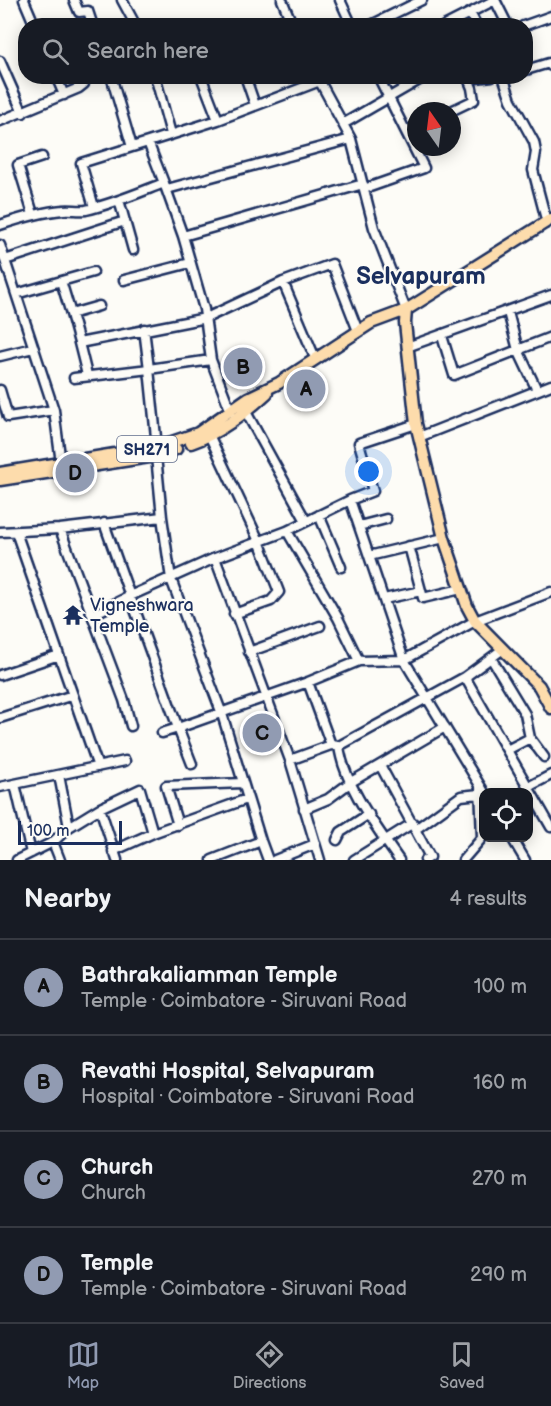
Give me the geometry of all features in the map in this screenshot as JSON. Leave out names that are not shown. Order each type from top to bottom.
[{"type":"main road","name":"SH271","points":[[0,473],[156,451],[198,433],[248,398],[279,383],[358,331],[406,310],[549,221]]},
{"type":"main road","points":[[406,310],[405,322],[416,424],[444,538],[467,606],[476,621],[539,686],[551,708]]},
{"type":"main road","points":[[386,317],[405,322]]},
{"type":"main road","points":[[0,480],[156,451],[210,437],[246,412],[279,383]]},
{"type":"street","points":[[24,0],[31,18]]},
{"type":"street","points":[[74,0],[79,12],[88,11],[90,18]]},
{"type":"street","points":[[122,0],[132,18]]},
{"type":"street","points":[[282,0],[290,18]]},
{"type":"street","points":[[385,18],[422,0]]},
{"type":"street","points":[[459,18],[495,0],[504,18]]},
{"type":"street","points":[[342,1],[349,18]]},
{"type":"street","points":[[470,12],[473,18]]},
{"type":"street","points":[[533,22],[551,16]]},
{"type":"street","points":[[0,61],[23,113]]},
{"type":"street","points":[[533,68],[549,63],[551,66]]},
{"type":"street","points":[[59,84],[64,95]]},
{"type":"street","points":[[0,122],[84,84]]},
{"type":"street","points":[[113,84],[132,147]]},
{"type":"street","points":[[157,84],[171,134]]},
{"type":"street","points":[[204,84],[218,120]]},
{"type":"street","points":[[248,84],[255,105]]},
{"type":"street","points":[[94,207],[81,163],[218,120],[306,84]]},
{"type":"street","points":[[321,84],[351,139],[374,228],[406,310]]},
{"type":"street","points":[[183,236],[424,168],[382,84]]},
{"type":"street","points":[[343,124],[413,84]]},
{"type":"street","points":[[461,106],[474,100],[469,84]]},
{"type":"street","points":[[506,84],[511,100],[534,142],[536,152],[533,170],[549,221]]},
{"type":"street","points":[[0,225],[33,214],[64,210],[78,211],[351,139]]},
{"type":"street","points":[[148,142],[183,236],[206,318],[211,360],[231,412]]},
{"type":"street","points":[[33,214],[18,165],[42,157]]},
{"type":"street","points":[[119,200],[133,250]]},
{"type":"street","points":[[3,259],[125,221]]},
{"type":"street","points":[[0,245],[54,410],[61,463]]},
{"type":"street","points":[[124,280],[190,263]]},
{"type":"street","points":[[79,343],[206,318],[283,282],[332,264],[358,331]]},
{"type":"street","points":[[16,294],[93,272]]},
{"type":"street","points":[[61,281],[87,375]]},
{"type":"street","points":[[283,282],[315,358]]},
{"type":"street","points":[[408,347],[551,295]]},
{"type":"street","points":[[71,314],[99,306]]},
{"type":"street","points":[[508,312],[518,350],[537,390]]},
{"type":"street","points":[[144,329],[162,517],[171,579],[222,714],[268,860]]},
{"type":"street","points":[[442,336],[454,375],[551,337]]},
{"type":"street","points":[[0,356],[33,348]]},
{"type":"street","points":[[74,378],[211,360]]},
{"type":"street","points":[[419,437],[551,385]]},
{"type":"street","points":[[0,390],[8,417],[54,410]]},
{"type":"street","points":[[246,412],[306,521]]},
{"type":"street","points":[[92,615],[215,558],[287,531],[373,491],[359,443],[416,424]]},
{"type":"street","points":[[210,437],[259,541],[279,592],[271,601],[234,614]]},
{"type":"street","points":[[350,500],[404,660],[479,788]]},
{"type":"street","points":[[319,515],[340,567]]},
{"type":"street","points":[[0,532],[60,529],[162,517]]},
{"type":"street","points":[[359,526],[386,519]]},
{"type":"street","points":[[104,523],[192,764]]},
{"type":"street","points":[[60,529],[124,700],[131,726]]},
{"type":"street","points":[[16,531],[98,768]]},
{"type":"street","points":[[287,531],[338,618],[359,661]]},
{"type":"street","points":[[369,556],[444,538]]},
{"type":"street","points":[[409,546],[423,598],[461,589]]},
{"type":"street","points":[[215,558],[265,698],[290,760],[320,860]]},
{"type":"street","points":[[384,599],[421,591]]},
{"type":"street","points":[[162,733],[222,714],[359,661],[404,660],[476,621],[551,592]]},
{"type":"street","points":[[249,652],[321,626]]},
{"type":"street","points":[[290,760],[335,746],[465,677],[503,649]]},
{"type":"street","points":[[0,675],[59,655]]},
{"type":"street","points":[[491,658],[525,714],[530,738],[544,757]]},
{"type":"street","points":[[465,677],[550,823]]},
{"type":"street","points":[[308,682],[341,764],[369,814],[399,860]]},
{"type":"street","points":[[0,718],[73,695]]},
{"type":"street","points":[[304,809],[328,799],[351,782],[445,727]]},
{"type":"street","points":[[507,750],[530,738]]},
{"type":"street","points":[[0,787],[125,761]]},
{"type":"street","points":[[380,765],[430,856],[425,860]]},
{"type":"street","points":[[59,775],[69,827]]},
{"type":"street","points":[[528,787],[551,775]]},
{"type":"street","points":[[178,825],[166,786],[243,783]]},
{"type":"street","points":[[15,784],[31,853]]},
{"type":"street","points":[[19,860],[53,842],[69,827],[100,808],[140,789],[153,833]]},
{"type":"street","points":[[354,860],[415,826],[461,796],[479,792]]},
{"type":"street","points":[[113,851],[153,833],[247,799]]},
{"type":"street","points":[[100,808],[117,860]]},
{"type":"street","points":[[337,840],[341,832],[369,814]]},
{"type":"street","points":[[212,860],[261,841]]},
{"type":"street","points":[[463,860],[479,841]]},
{"type":"street","points":[[53,842],[60,860]]},
{"type":"street","points":[[515,842],[525,860]]},
{"type":"street","points":[[274,860],[315,844]]},
{"type":"place","name":"Revathi Hospital, Selvapuram","points":[[243,367]]},
{"type":"place","name":"Bathrakaliamman Temple","points":[[306,389]]},
{"type":"place","name":"Temple","points":[[75,473]]},
{"type":"place","name":"Vigneshwara Temple","points":[[73,615]]},
{"type":"place","name":"Church","points":[[262,733]]},
{"type":"district","name":"Selvapuram","points":[[421,276]]}]
